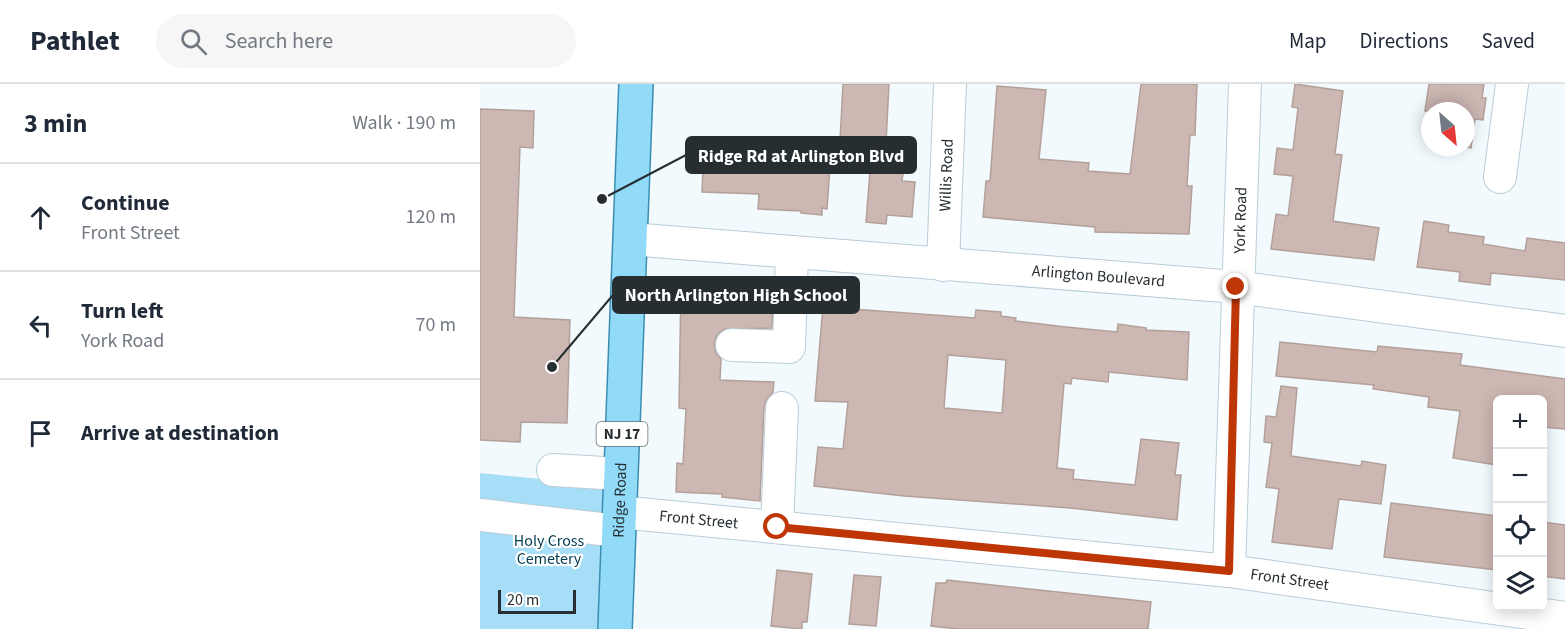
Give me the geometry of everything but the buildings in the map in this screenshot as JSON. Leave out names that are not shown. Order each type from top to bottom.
[{"type":"main road","name":"Ridge Road","points":[[615,629],[636,84]]},
{"type":"street","name":"Willis Road","points":[[943,265],[950,84]]},
{"type":"street","name":"York Road","points":[[1229,571],[1236,287],[1245,84]]},
{"type":"street","points":[[1500,177],[1512,84]]},
{"type":"street","name":"Arlington Boulevard","points":[[630,239],[1236,287],[1565,331]]},
{"type":"street","points":[[732,345],[789,347],[792,252]]},
{"type":"street","points":[[777,527],[782,408]]},
{"type":"street","points":[[553,470],[621,474]]},
{"type":"street","name":"Front Street","points":[[480,515],[777,527],[1229,571],[1546,620]]},
{"type":"green space","name":"Holy Cross Cemetery","points":[[480,473],[620,487],[615,629],[480,629]]},
{"type":"place","name":"Ridge Rd at Arlington Blvd","points":[[602,199]]},
{"type":"place","name":"North Arlington High School","points":[[552,367]]},
{"type":"route","points":[[777,527],[1229,571],[1236,287]]}]
